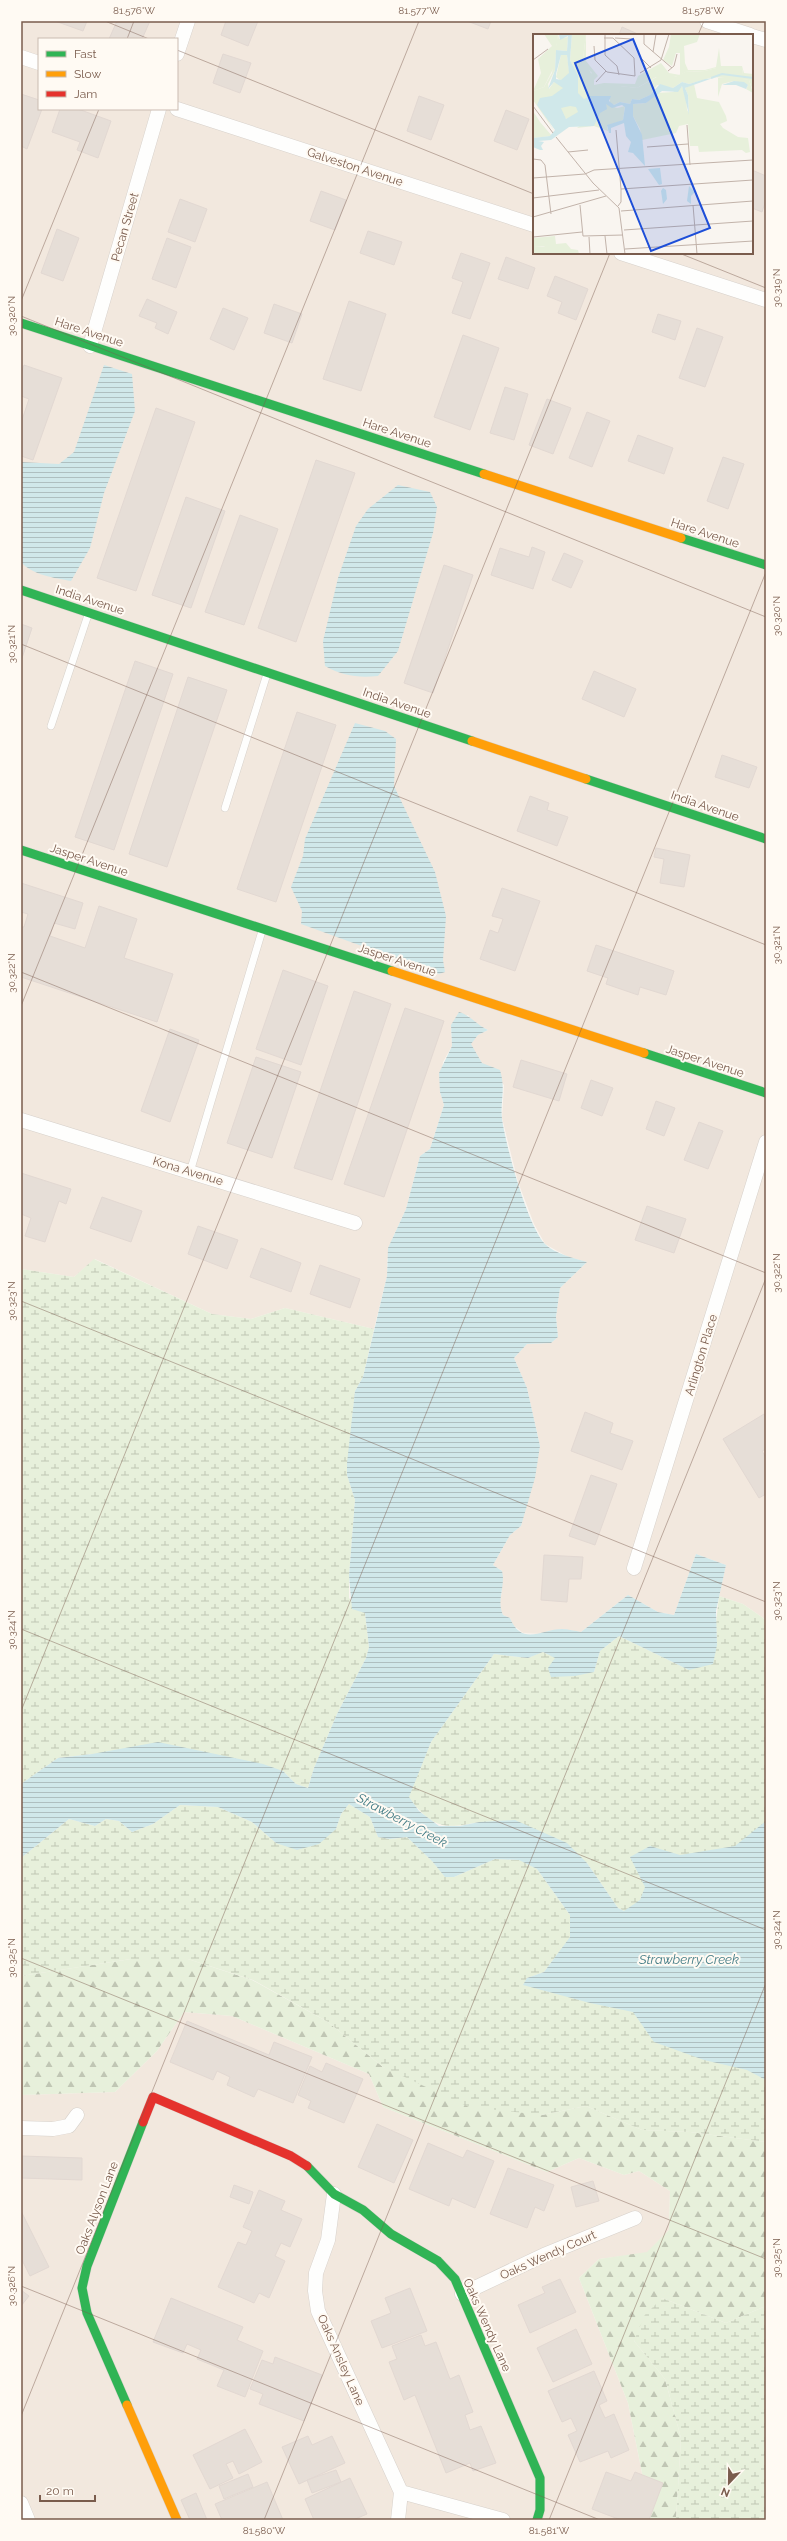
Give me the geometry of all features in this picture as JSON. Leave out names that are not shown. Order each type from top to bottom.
[{"type":"street","points":[[178,51],[188,21]]},
{"type":"street","points":[[707,21],[748,34]]},
{"type":"street","points":[[753,36],[766,40]]},
{"type":"street","points":[[21,58],[38,63]]},
{"type":"street","name":"Galveston Avenue","points":[[178,109],[533,225]]},
{"type":"street","name":"Pecan Street","points":[[90,346],[159,110]]},
{"type":"street","points":[[624,254],[766,300]]},
{"type":"street","name":"Hare Avenue","points":[[21,323],[766,565]]},
{"type":"street","name":"India Avenue","points":[[21,590],[766,839]]},
{"type":"street","name":"Jasper Avenue","points":[[21,850],[766,1093]]},
{"type":"street","name":"Kona Avenue","points":[[21,1120],[355,1223]]},
{"type":"street","name":"Arlington Place","points":[[634,1568],[766,1142]]},
{"type":"street","name":"Oaks Alyson Lane","points":[[177,2520],[87,2313],[82,2288],[87,2266],[153,2097],[291,2156],[312,2169],[334,2194]]},
{"type":"street","points":[[21,2128],[53,2129],[69,2126],[77,2115]]},
{"type":"street","name":"Oaks Wendy Lane","points":[[334,2194],[351,2202],[391,2234],[438,2261],[455,2279],[540,2478],[540,2510],[537,2520]]},
{"type":"street","name":"Oaks Ansley Lane","points":[[334,2194],[328,2240],[316,2273],[314,2291],[318,2311],[401,2492]]},
{"type":"street","name":"Oaks Wendy Court","points":[[462,2294],[544,2255],[635,2218]]},
{"type":"street","points":[[398,2520],[401,2492],[503,2520]]},
{"type":"street","points":[[21,2503],[28,2520]]},
{"type":"lane","points":[[51,726],[89,613]]},
{"type":"lane","points":[[224,808],[268,672]]},
{"type":"lane","points":[[190,1172],[262,929]]},
{"type":"shaded area","points":[[21,21],[766,21],[766,1620],[743,1604],[719,1596],[726,1565],[696,1554],[674,1615],[658,1612],[628,1595],[581,1632],[561,1629],[542,1634],[523,1633],[513,1625],[510,1618],[503,1615],[499,1606],[502,1591],[502,1571],[493,1565],[510,1535],[521,1526],[540,1446],[527,1388],[514,1358],[527,1344],[551,1343],[558,1337],[556,1317],[560,1288],[587,1262],[568,1257],[545,1244],[534,1224],[518,1182],[502,1118],[504,1085],[482,1063],[470,1044],[478,1035],[488,1030],[474,1023],[468,1015],[451,1025],[452,1046],[443,1062],[440,1092],[444,1105],[430,1149],[420,1156],[406,1209],[393,1237],[387,1261],[387,1276],[374,1329],[285,1308],[251,1319],[212,1314],[95,1259],[74,1277],[21,1269]]},
{"type":"shaded area","points":[[184,2012],[232,2016],[369,2074],[383,2107],[547,2172],[579,2158],[624,2175],[639,2171],[670,2191],[669,2230],[647,2253],[599,2259],[579,2278],[628,2403],[649,2508],[648,2520],[21,2520],[21,2095],[115,2092],[157,2051]]},
{"type":"green space","points":[[94,1259],[212,1314],[251,1319],[285,1308],[374,1329],[363,1377],[355,1391],[347,1475],[355,1500],[349,1576],[349,1598],[358,1610],[365,1613],[369,1647],[366,1658],[337,1714],[314,1768],[308,1788],[296,1784],[283,1771],[92,1754],[58,1758],[21,1784],[21,1269],[74,1277]]},
{"type":"green space","points":[[719,1596],[743,1604],[766,1620],[766,1889],[624,1911],[618,1908],[587,1863],[479,1822],[456,1826],[439,1824],[424,1815],[408,1797],[431,1742],[494,1654],[528,1658],[542,1652],[594,1672],[600,1651],[619,1636],[689,1670],[717,1645],[716,1623]]},
{"type":"green space","points":[[349,1804],[370,1817],[378,1837],[391,1839],[407,1837],[445,1876],[454,1877],[495,1859],[520,1860],[537,1869],[570,1915],[570,1938],[544,1972],[527,1978],[524,1985],[766,1928],[766,2142],[690,2132],[642,2130],[586,2106],[542,2115],[469,2107],[383,2067],[328,2022],[253,1980],[188,1959],[131,1959],[21,1976],[21,1858],[69,1819],[95,1826],[106,1819],[119,1821],[132,1832],[153,1824],[180,1805],[218,1807],[252,1822],[276,1843],[336,1829],[341,1814]]},
{"type":"green space","points":[[131,1959],[188,1959],[252,1980],[328,2022],[383,2067],[542,2115],[586,2106],[642,2130],[690,2132],[766,2142],[766,2306],[726,2323],[662,2298],[634,2341],[665,2379],[681,2438],[676,2520],[648,2520],[649,2508],[628,2403],[579,2278],[599,2259],[647,2252],[669,2230],[670,2191],[639,2171],[624,2175],[579,2158],[547,2172],[383,2107],[369,2074],[232,2016],[184,2012],[157,2051],[115,2092],[21,2095],[21,1976]]},
{"type":"green space","points":[[662,2298],[726,2323],[766,2306],[766,2520],[676,2520],[681,2438],[665,2379],[634,2341],[644,2316]]},
{"type":"water","points":[[104,365],[132,374],[135,411],[104,493],[90,548],[71,581],[58,579],[37,573],[21,562],[21,462],[59,464],[74,452]]},
{"type":"water","points":[[398,485],[430,492],[437,507],[433,533],[398,651],[378,676],[364,677],[344,674],[325,666],[323,641],[338,578],[356,526],[368,509]]},
{"type":"water","points":[[355,723],[385,731],[396,739],[394,786],[435,872],[446,916],[443,960],[445,972],[439,974],[301,924],[302,911],[291,887],[303,856],[305,839]]},
{"type":"water","name":"Strawberry Creek","points":[[459,1012],[467,1015],[480,1026],[488,1030],[478,1035],[471,1044],[482,1063],[500,1070],[503,1084],[502,1119],[504,1131],[518,1184],[531,1220],[538,1234],[545,1244],[554,1250],[587,1262],[560,1288],[556,1317],[558,1337],[551,1343],[527,1344],[514,1358],[527,1388],[540,1446],[535,1478],[521,1526],[510,1535],[493,1565],[502,1571],[503,1582],[500,1604],[503,1615],[510,1618],[520,1632],[526,1634],[562,1629],[581,1632],[628,1595],[658,1612],[674,1615],[696,1554],[726,1565],[716,1611],[717,1645],[713,1664],[689,1670],[619,1636],[600,1651],[594,1672],[575,1676],[551,1677],[548,1668],[555,1658],[543,1652],[528,1658],[494,1654],[431,1742],[409,1797],[419,1811],[439,1826],[460,1826],[479,1822],[515,1820],[567,1843],[587,1863],[618,1908],[624,1911],[640,1900],[645,1887],[630,1857],[650,1846],[680,1855],[735,1846],[766,1821],[766,2080],[747,2070],[704,2060],[654,2042],[633,2012],[590,2003],[523,1985],[527,1978],[544,1972],[570,1937],[570,1915],[537,1869],[519,1860],[495,1859],[454,1877],[445,1877],[432,1861],[407,1837],[390,1839],[378,1837],[370,1817],[349,1804],[341,1814],[336,1829],[319,1844],[297,1850],[276,1843],[252,1822],[218,1807],[180,1805],[153,1824],[132,1832],[119,1821],[106,1819],[95,1826],[69,1819],[21,1858],[21,1784],[58,1758],[92,1754],[158,1742],[263,1764],[283,1771],[296,1784],[308,1788],[314,1768],[337,1714],[366,1658],[369,1647],[365,1613],[352,1609],[349,1576],[355,1500],[347,1475],[347,1463],[355,1391],[363,1377],[387,1276],[388,1248],[406,1209],[420,1156],[430,1149],[444,1105],[440,1092],[439,1073],[452,1046],[451,1025]]},
{"type":"building","points":[[55,21],[87,21],[83,31]]},
{"type":"building","points":[[117,21],[150,21],[142,38],[109,38]]},
{"type":"building","points":[[226,21],[258,21],[248,46],[221,35]]},
{"type":"building","points":[[467,21],[491,21],[488,29]]},
{"type":"building","points":[[622,27],[638,34],[619,34]]},
{"type":"building","points":[[223,54],[251,63],[240,93],[213,83]]},
{"type":"building","points":[[21,94],[38,100],[38,110],[42,110],[27,149],[21,146]]},
{"type":"building","points":[[419,96],[444,105],[431,140],[407,131]]},
{"type":"building","points":[[60,110],[81,110],[111,121],[98,158],[77,150],[80,142],[52,132]]},
{"type":"building","points":[[506,110],[529,119],[517,150],[494,141]]},
{"type":"building","points":[[753,170],[766,176],[766,200],[762,212],[753,208]]},
{"type":"building","points":[[321,191],[346,200],[335,230],[310,221]]},
{"type":"building","points":[[180,199],[207,209],[195,242],[168,232]]},
{"type":"building","points":[[57,229],[79,238],[63,281],[41,273]]},
{"type":"building","points":[[368,231],[402,242],[394,265],[360,253]]},
{"type":"building","points":[[167,238],[191,247],[176,288],[152,279]]},
{"type":"building","points":[[461,253],[490,263],[470,319],[452,313],[463,282],[452,278]]},
{"type":"building","points":[[506,257],[535,268],[528,289],[498,279]]},
{"type":"building","points":[[555,276],[588,289],[576,320],[558,313],[562,302],[547,296]]},
{"type":"building","points":[[147,299],[177,312],[168,334],[155,328],[157,323],[139,316]]},
{"type":"building","points":[[349,301],[386,314],[361,391],[323,379]]},
{"type":"building","points":[[274,304],[302,314],[292,343],[264,333]]},
{"type":"building","points":[[223,308],[248,318],[234,350],[210,339]]},
{"type":"building","points":[[658,314],[681,321],[675,340],[652,332]]},
{"type":"building","points":[[697,328],[723,337],[705,387],[679,378]]},
{"type":"building","points":[[463,335],[499,348],[470,430],[434,417]]},
{"type":"building","points":[[24,365],[62,378],[33,460],[21,456],[21,423],[29,399],[21,396],[21,374]]},
{"type":"building","points":[[505,387],[528,394],[514,440],[490,433]]},
{"type":"building","points":[[547,399],[571,408],[553,454],[529,445]]},
{"type":"building","points":[[156,408],[195,422],[136,591],[97,578]]},
{"type":"building","points":[[587,412],[610,421],[592,467],[569,458]]},
{"type":"building","points":[[638,435],[673,448],[664,474],[628,461]]},
{"type":"building","points":[[723,457],[744,464],[728,509],[707,501]]},
{"type":"building","points":[[316,460],[355,473],[296,642],[258,628]]},
{"type":"building","points":[[186,497],[225,511],[191,608],[152,595]]},
{"type":"building","points":[[240,515],[278,529],[244,625],[205,612]]},
{"type":"building","points":[[532,547],[545,552],[533,589],[491,575],[500,548],[529,557]]},
{"type":"building","points":[[564,553],[583,561],[571,588],[552,580]]},
{"type":"building","points":[[444,565],[473,575],[433,693],[404,683]]},
{"type":"building","points":[[21,624],[32,628],[21,661]]},
{"type":"building","points":[[135,661],[173,674],[114,850],[75,837]]},
{"type":"building","points":[[594,671],[636,689],[624,717],[582,699]]},
{"type":"building","points":[[188,677],[227,690],[167,867],[129,854]]},
{"type":"building","points":[[297,712],[336,725],[276,902],[237,889]]},
{"type":"building","points":[[722,755],[757,767],[749,788],[715,777]]},
{"type":"building","points":[[530,796],[549,803],[547,810],[568,817],[557,846],[517,831]]},
{"type":"building","points":[[656,848],[690,855],[684,887],[660,883],[664,859],[654,857]]},
{"type":"building","points":[[21,883],[83,903],[75,929],[54,923],[50,936],[85,948],[99,906],[137,919],[124,958],[173,974],[157,1022],[21,977],[21,927],[24,927],[28,914],[21,912]]},
{"type":"building","points":[[502,888],[540,901],[515,971],[480,959],[490,930],[498,933],[503,919],[492,916]]},
{"type":"building","points":[[596,945],[674,971],[666,995],[640,987],[638,995],[606,984],[608,978],[587,971]]},
{"type":"building","points":[[283,970],[328,986],[301,1065],[256,1049]]},
{"type":"building","points":[[354,991],[391,1004],[332,1180],[294,1168]]},
{"type":"building","points":[[405,1008],[444,1021],[384,1197],[344,1184]]},
{"type":"building","points":[[170,1029],[199,1040],[170,1122],[141,1111]]},
{"type":"building","points":[[256,1057],[301,1072],[272,1158],[227,1143]]},
{"type":"building","points":[[521,1060],[567,1074],[559,1101],[513,1087]]},
{"type":"building","points":[[591,1080],[613,1088],[602,1116],[581,1108]]},
{"type":"building","points":[[656,1101],[675,1108],[664,1136],[646,1129]]},
{"type":"building","points":[[699,1122],[723,1131],[708,1169],[684,1160]]},
{"type":"building","points":[[21,1173],[71,1189],[66,1204],[59,1201],[45,1242],[25,1236],[31,1218],[21,1214]]},
{"type":"building","points":[[102,1197],[142,1211],[131,1242],[90,1228]]},
{"type":"building","points":[[647,1206],[686,1219],[674,1253],[635,1240]]},
{"type":"building","points":[[198,1226],[238,1240],[227,1269],[188,1254]]},
{"type":"building","points":[[261,1248],[301,1263],[291,1292],[250,1277]]},
{"type":"building","points":[[320,1265],[360,1279],[350,1308],[310,1294]]},
{"type":"building","points":[[585,1412],[613,1423],[610,1433],[633,1441],[622,1470],[571,1451]]},
{"type":"building","points":[[764,1414],[766,1418],[766,1449],[762,1451],[766,1458],[766,1494],[759,1498],[723,1439]]},
{"type":"building","points":[[591,1475],[617,1484],[595,1545],[569,1536]]},
{"type":"building","points":[[544,1555],[583,1557],[581,1579],[569,1579],[567,1602],[541,1600]]},
{"type":"building","points":[[187,2021],[269,2055],[274,2042],[312,2057],[293,2103],[258,2089],[254,2097],[227,2085],[230,2077],[217,2071],[213,2080],[170,2062]]},
{"type":"building","points":[[326,2063],[363,2079],[344,2123],[308,2108],[311,2101],[298,2095],[310,2066],[322,2072]]},
{"type":"building","points":[[377,2124],[413,2140],[394,2183],[358,2167]]},
{"type":"building","points":[[428,2143],[463,2158],[467,2150],[494,2161],[475,2208],[452,2198],[449,2206],[409,2189]]},
{"type":"building","points":[[21,2156],[82,2158],[82,2180],[21,2178]]},
{"type":"building","points":[[508,2168],[554,2185],[544,2211],[535,2207],[527,2228],[490,2214]]},
{"type":"building","points":[[593,2181],[599,2201],[576,2207],[571,2187]]},
{"type":"building","points":[[234,2185],[253,2192],[249,2204],[230,2197]]},
{"type":"building","points":[[259,2190],[285,2201],[281,2210],[302,2219],[290,2247],[281,2243],[275,2256],[285,2261],[269,2298],[259,2293],[254,2303],[218,2287],[238,2242],[246,2245],[252,2231],[243,2227]]},
{"type":"building","points":[[21,2211],[49,2267],[30,2276],[21,2258]]},
{"type":"building","points":[[560,2279],[576,2312],[530,2333],[518,2305],[545,2293],[542,2287]]},
{"type":"building","points":[[410,2288],[427,2331],[382,2348],[371,2321],[391,2313],[385,2298]]},
{"type":"building","points":[[21,2290],[29,2296],[21,2306]]},
{"type":"building","points":[[171,2298],[243,2327],[237,2340],[263,2351],[245,2397],[217,2386],[224,2370],[197,2359],[201,2350],[187,2344],[183,2353],[153,2342]]},
{"type":"building","points":[[576,2329],[592,2364],[553,2382],[537,2348]]},
{"type":"building","points":[[421,2335],[425,2346],[436,2342],[450,2379],[459,2375],[473,2412],[465,2415],[470,2430],[481,2426],[496,2463],[473,2471],[470,2463],[446,2473],[415,2395],[404,2400],[389,2362],[397,2359],[392,2346]]},
{"type":"building","points":[[275,2357],[322,2375],[304,2421],[259,2404],[263,2394],[250,2389],[262,2360],[273,2364]]},
{"type":"building","points":[[594,2371],[607,2401],[599,2405],[605,2418],[614,2414],[629,2450],[611,2458],[608,2451],[580,2462],[568,2435],[577,2431],[571,2418],[562,2422],[548,2391]]},
{"type":"building","points":[[245,2429],[262,2462],[239,2474],[233,2461],[226,2464],[233,2478],[210,2489],[193,2455]]},
{"type":"building","points":[[308,2436],[312,2445],[332,2436],[345,2463],[299,2484],[282,2447]]},
{"type":"building","points":[[336,2470],[341,2482],[312,2493],[307,2480]]},
{"type":"building","points":[[606,2472],[631,2481],[635,2472],[663,2483],[649,2520],[621,2520],[592,2509]]},
{"type":"building","points":[[248,2474],[253,2487],[224,2499],[219,2486]]},
{"type":"building","points":[[350,2478],[367,2514],[353,2520],[314,2520],[305,2499]]},
{"type":"building","points":[[267,2482],[283,2520],[222,2520],[215,2504]]},
{"type":"building","points":[[196,2493],[207,2520],[190,2520],[181,2500]]},
{"type":"traffic: fast","points":[[21,323],[484,474]]},
{"type":"traffic: fast","points":[[681,538],[766,565]]},
{"type":"traffic: fast","points":[[21,590],[472,741]]},
{"type":"traffic: fast","points":[[586,779],[766,839]]},
{"type":"traffic: fast","points":[[21,850],[392,971]]},
{"type":"traffic: fast","points":[[644,1053],[766,1093]]},
{"type":"traffic: fast","points":[[127,2405],[87,2313],[82,2288],[87,2266],[143,2122]]},
{"type":"traffic: fast","points":[[307,2166],[334,2194],[363,2210],[391,2234],[438,2261],[455,2279],[540,2478],[540,2510],[537,2520]]},
{"type":"traffic: slow","points":[[484,474],[681,538]]},
{"type":"traffic: slow","points":[[472,741],[586,779]]},
{"type":"traffic: slow","points":[[392,971],[644,1053]]},
{"type":"traffic: slow","points":[[127,2405],[177,2520]]},
{"type":"traffic: jam","points":[[143,2122],[153,2097],[291,2156],[307,2166]]}]
